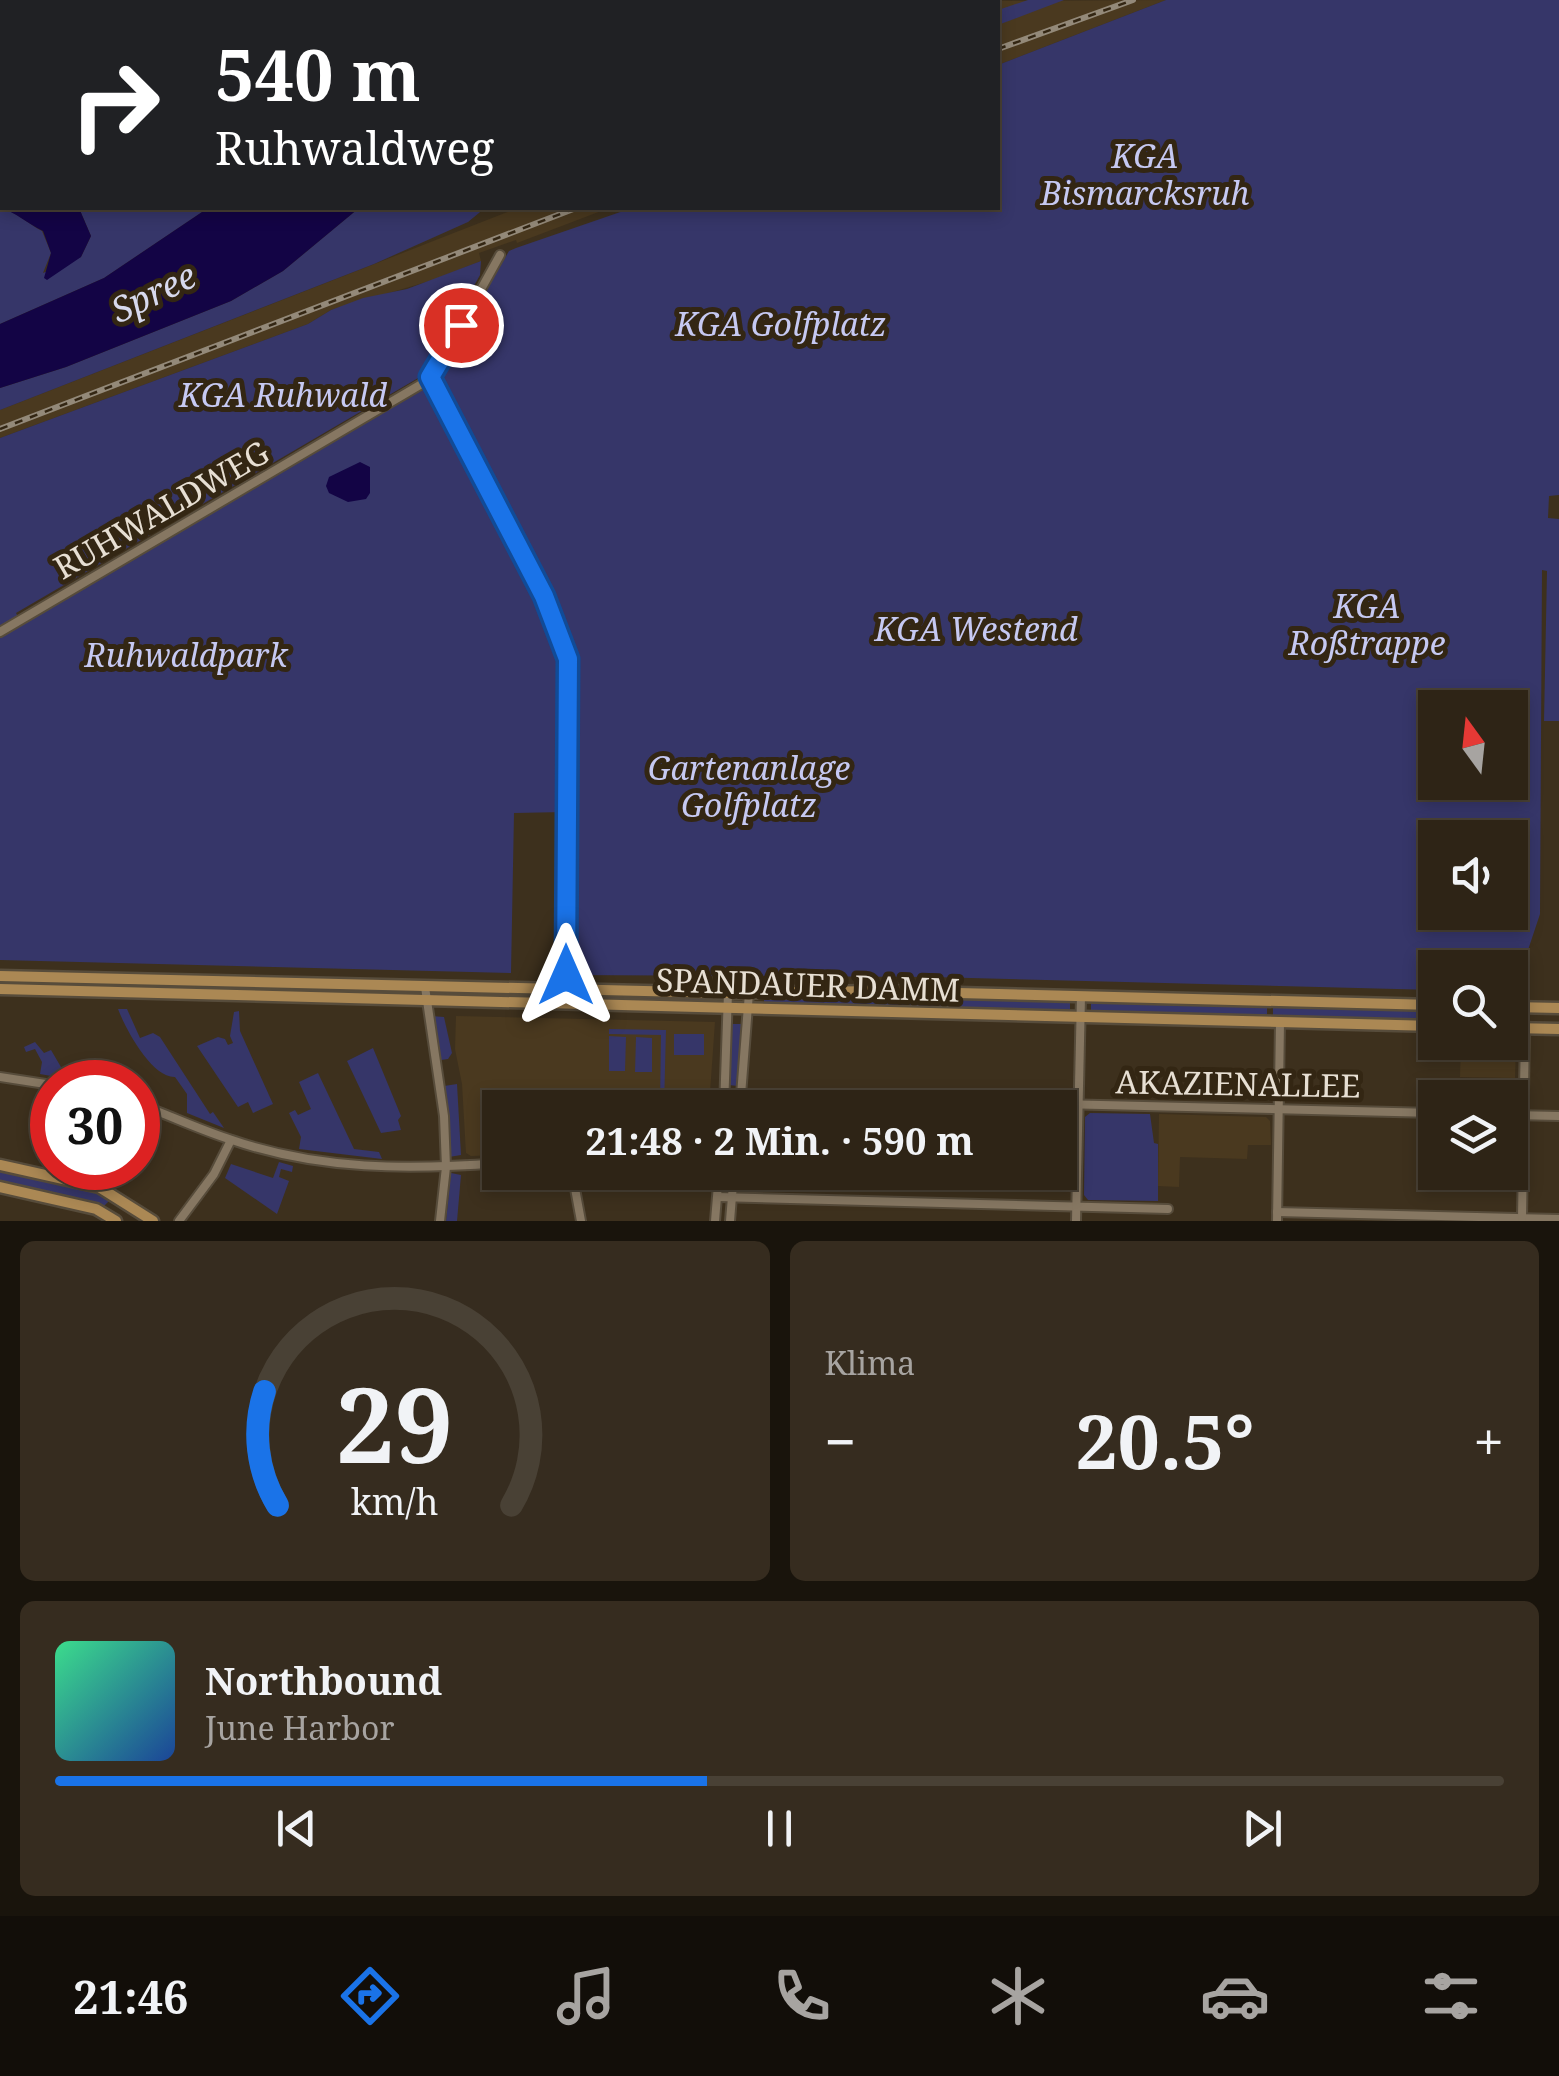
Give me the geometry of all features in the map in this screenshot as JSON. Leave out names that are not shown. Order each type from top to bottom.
[{"type":"main road","name":"SPANDAUER DAMM","points":[[0,976],[1418,1005]]},
{"type":"main road","name":"SPANDAUER DAMM","points":[[0,989],[1418,1026]]},
{"type":"main road","points":[[1528,1007],[1559,1008]]},
{"type":"main road","points":[[1528,1028],[1559,1029]]},
{"type":"main road","points":[[0,1165],[99,1187],[154,1221]]},
{"type":"main road","points":[[0,1187],[96,1208],[116,1221]]},
{"type":"street","name":"RUHWALDWEG","points":[[0,632],[430,377],[500,255]]},
{"type":"street","points":[[430,377],[544,596],[568,659],[566,1003]]},
{"type":"street","points":[[424,987],[441,1086],[446,1167],[440,1221]]},
{"type":"street","points":[[725,1090],[728,993]]},
{"type":"street","points":[[741,1090],[749,993]]},
{"type":"street","points":[[1076,1221],[1081,996]]},
{"type":"street","points":[[1280,1022],[1277,1216],[1559,1219]]},
{"type":"street","points":[[0,1077],[30,1082]]},
{"type":"street","name":"AKAZIENALLEE","points":[[1079,1104],[1418,1113]]},
{"type":"street","points":[[160,1113],[231,1140],[304,1158],[344,1164],[482,1164]]},
{"type":"street","points":[[1528,1115],[1559,1116]]},
{"type":"street","points":[[179,1221],[214,1174],[231,1140]]},
{"type":"street","points":[[575,1190],[581,1221]]},
{"type":"street","points":[[716,1221],[718,1190]]},
{"type":"street","points":[[730,1221],[733,1190]]},
{"type":"street","points":[[1522,1190],[1522,1219]]},
{"type":"street","points":[[718,1197],[1168,1209]]},
{"type":"shaded area","points":[[1166,0],[1000,64],[1000,1]]},
{"type":"shaded area","points":[[513,210],[604,210],[479,253],[481,261],[433,280],[331,310],[308,324],[0,438],[0,410]]},
{"type":"shaded area","points":[[456,1016],[715,1022],[710,1090],[482,1090],[482,1156],[466,1153],[462,1084],[455,1049]]},
{"type":"shaded area","points":[[1460,1060],[1516,1060],[1515,1078],[1460,1077]]},
{"type":"shaded area","points":[[1159,1114],[1266,1117],[1270,1121],[1271,1145],[1248,1145],[1247,1159],[1180,1157],[1179,1187],[1158,1186]]},
{"type":"green space","points":[[1028,0],[1064,0],[1000,24],[1000,9]]},
{"type":"green space","points":[[1166,0],[1559,0],[1559,495],[1549,496],[1548,518],[1559,519],[1559,721],[1544,721],[1547,571],[1542,570],[1540,914],[1528,950],[1418,950],[1418,990],[932,977],[567,975],[566,812],[514,813],[511,973],[0,960],[0,637],[433,384],[509,251],[626,210],[1000,210],[1000,64]]},
{"type":"green space","points":[[0,210],[42,231],[51,253],[43,273],[81,257],[91,236],[80,210],[205,210],[104,278],[0,324]]},
{"type":"green space","points":[[357,210],[483,210],[468,222],[374,264],[0,410],[0,388],[66,367],[231,301],[283,271]]},
{"type":"green space","name":"KGA Ruhwald","points":[[481,261],[480,275],[425,374],[16,613],[18,617],[0,627],[0,438],[308,324],[363,298],[407,289]]},
{"type":"green space","points":[[304,988],[411,991],[411,995],[304,992]]},
{"type":"green space","points":[[444,991],[554,994],[554,999],[444,996]]},
{"type":"green space","points":[[577,994],[715,997],[715,1003],[577,1000]]},
{"type":"green space","points":[[817,994],[1070,1000],[1070,1012],[764,1004],[764,1000]]},
{"type":"green space","points":[[1091,1000],[1267,1005],[1267,1017],[1091,1013]]},
{"type":"green space","points":[[1273,1005],[1418,1009],[1418,1022],[1273,1018]]},
{"type":"green space","points":[[118,1009],[127,1009],[140,1038],[153,1033],[160,1037],[210,1114],[213,1112],[224,1128],[187,1113],[187,1094],[175,1077],[160,1071],[160,1060],[148,1060]]},
{"type":"green space","points":[[239,1011],[240,1031],[273,1104],[253,1113],[248,1102],[238,1107],[197,1046],[218,1037],[228,1045],[233,1043],[230,1036],[234,1012]]},
{"type":"green space","points":[[431,1016],[444,1017],[452,1053],[448,1059],[441,1060]]},
{"type":"green space","points":[[732,1024],[742,1024],[738,1086],[728,1085]]},
{"type":"green space","points":[[609,1029],[666,1030],[664,1090],[660,1090],[661,1035],[609,1034]]},
{"type":"green space","points":[[674,1034],[704,1034],[704,1055],[674,1055]]},
{"type":"green space","points":[[609,1036],[626,1037],[625,1071],[609,1071]]},
{"type":"green space","points":[[636,1037],[652,1038],[652,1072],[635,1072]]},
{"type":"green space","points":[[35,1042],[44,1053],[51,1050],[57,1060],[41,1060],[35,1049],[26,1052],[24,1047]]},
{"type":"green space","points":[[373,1048],[401,1116],[401,1130],[381,1133],[347,1061]]},
{"type":"green space","points":[[318,1073],[354,1149],[379,1152],[382,1159],[299,1149],[301,1137],[289,1113],[295,1110],[298,1115],[311,1109],[299,1082]]},
{"type":"green space","points":[[457,1084],[461,1155],[449,1157],[444,1086]]},
{"type":"green space","points":[[1090,1113],[1150,1114],[1154,1143],[1158,1144],[1158,1201],[1088,1200],[1084,1195],[1085,1117]]},
{"type":"green space","points":[[279,1162],[293,1166],[292,1172],[281,1169],[279,1177],[289,1181],[277,1214],[225,1178],[231,1164],[273,1178]]},
{"type":"green space","points":[[0,1169],[30,1175],[30,1190],[95,1190],[109,1195],[110,1200],[102,1208],[0,1185]]},
{"type":"green space","points":[[451,1173],[461,1175],[457,1221],[446,1221]]},
{"type":"water","points":[[6,210],[80,210],[91,236],[81,257],[47,280],[44,278],[51,253],[43,231]]},
{"type":"water","name":"Spree","points":[[205,210],[357,210],[283,271],[231,301],[66,367],[0,388],[0,324],[104,278]]},
{"type":"water","points":[[360,462],[370,467],[370,493],[366,499],[348,502],[329,493],[329,477]]},
{"type":"railway","points":[[1000,48],[1133,0]]},
{"type":"railway","points":[[0,429],[571,210]]},
{"type":"route","points":[[461,325],[430,377],[544,596],[568,659],[566,975]]},
{"type":"park label","name":"KGA Bismarcksruh","points":[[1145,174]]},
{"type":"park label","name":"KGA Golfplatz","points":[[781,323]]},
{"type":"park label","name":"KGA Roßtrappe","points":[[1367,624]]},
{"type":"park label","name":"KGA Westend","points":[[976,628]]},
{"type":"park label","name":"Ruhwaldpark","points":[[186,654]]},
{"type":"park label","name":"Gartenanlage Golfplatz","points":[[749,786]]}]
